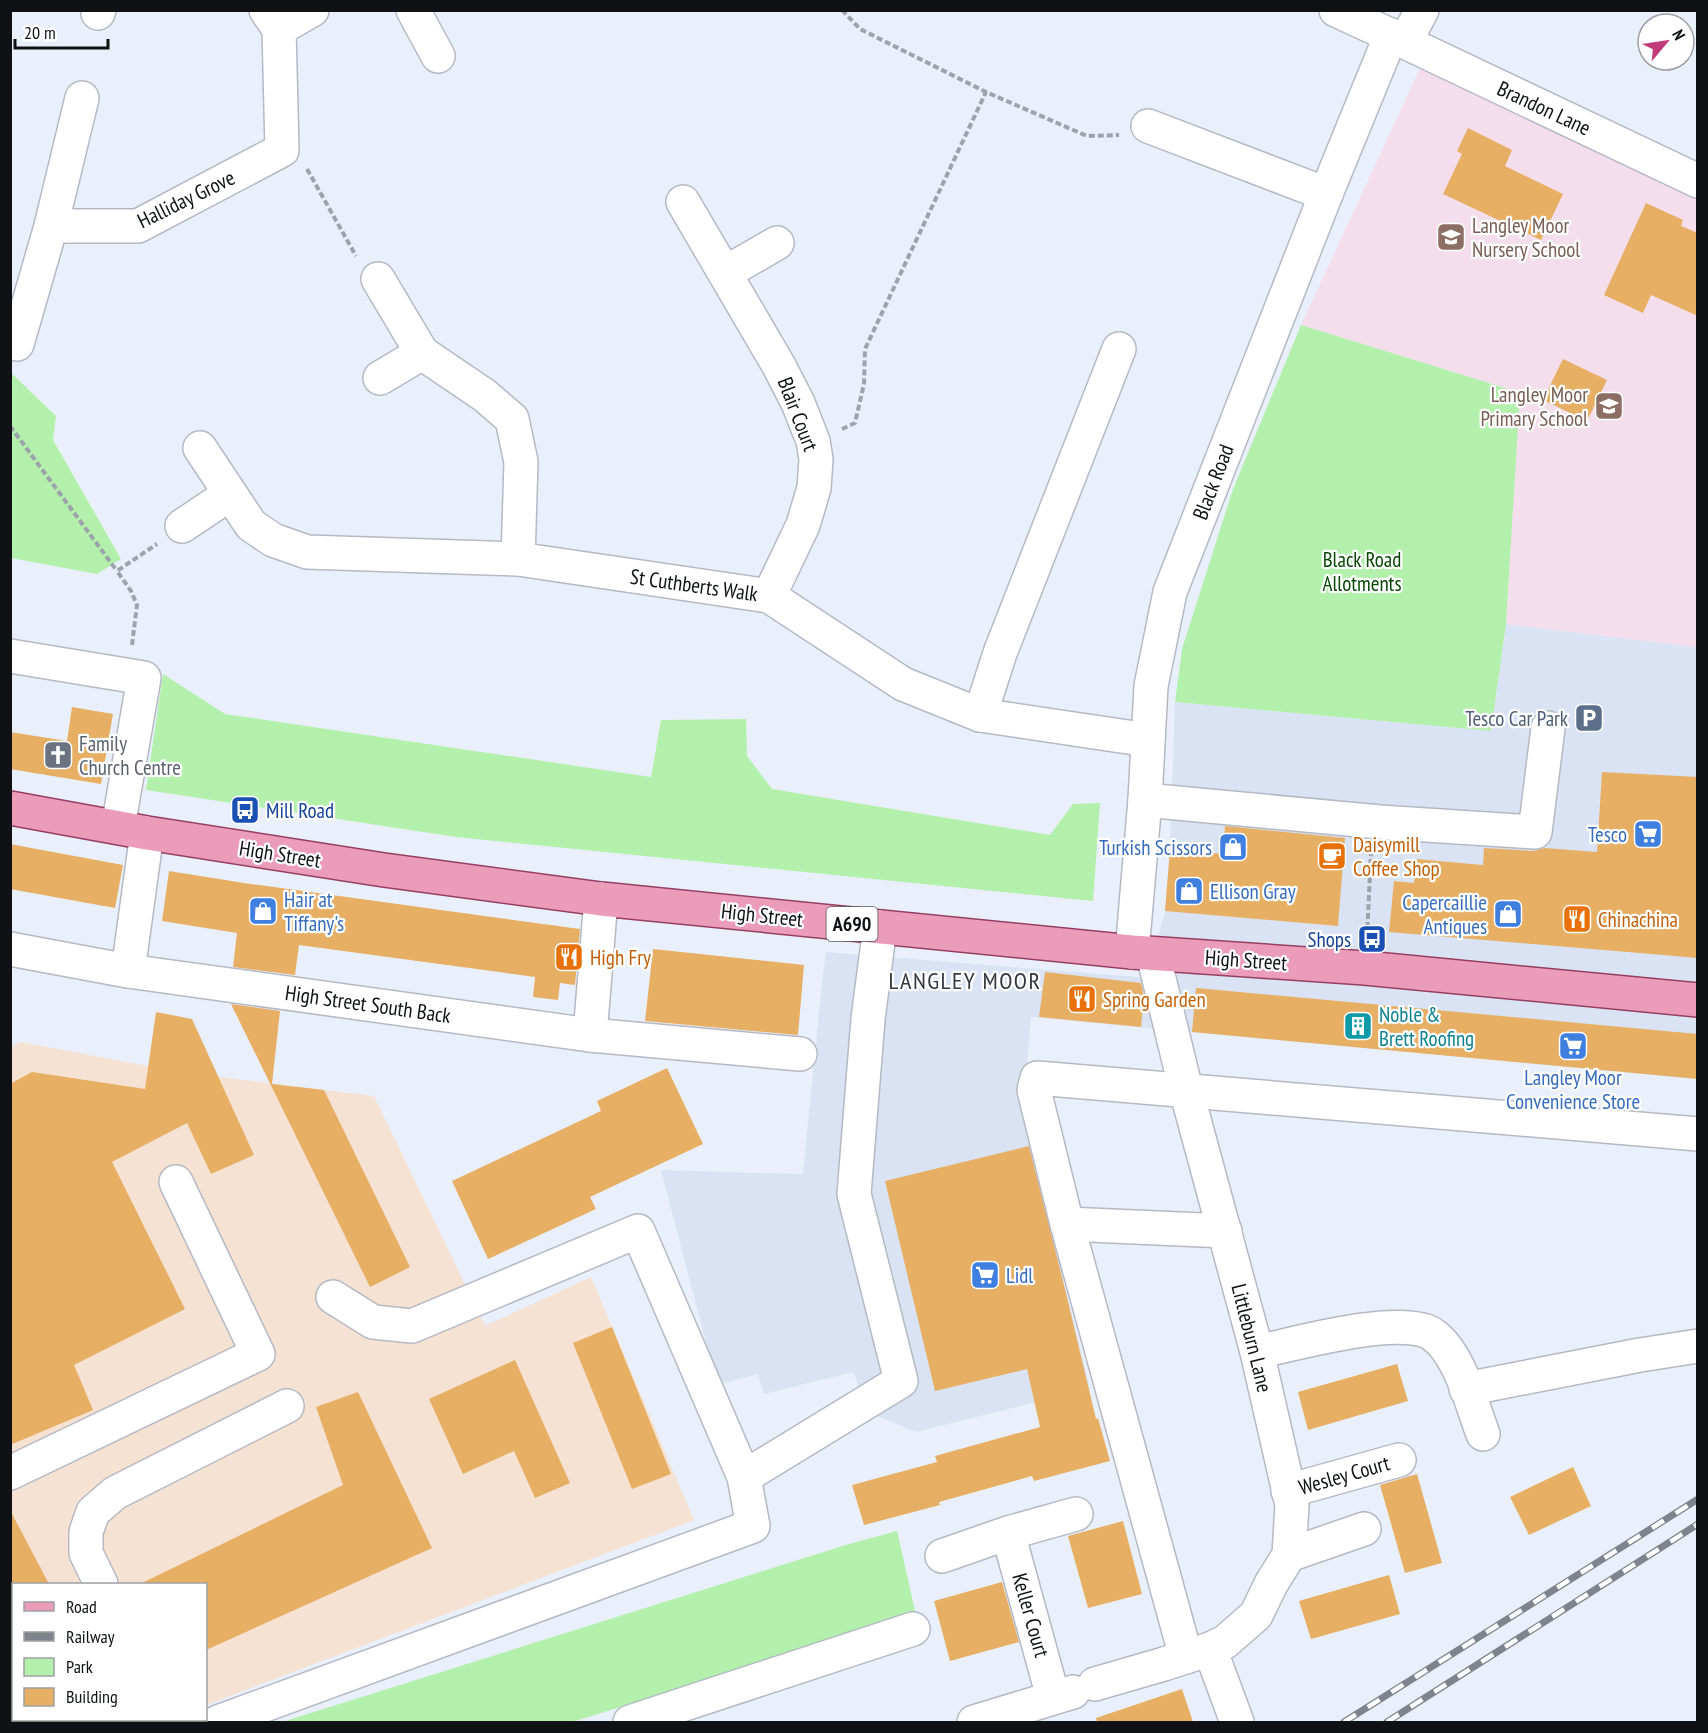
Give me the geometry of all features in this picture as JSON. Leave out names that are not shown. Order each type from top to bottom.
[{"type":"main road","name":"High Street","points":[[10,808],[384,870],[601,899],[1143,953],[1365,968],[1698,1000]]},
{"type":"street","points":[[282,150],[273,20],[312,10]]},
{"type":"street","points":[[413,10],[438,56]]},
{"type":"street","name":"Brandon Lane","points":[[1336,10],[1698,181]]},
{"type":"street","name":"Black Road","points":[[1143,953],[1145,800],[1151,686],[1170,592],[1326,194],[1398,38],[1422,10]]},
{"type":"street","points":[[17,344],[51,226],[82,98]]},
{"type":"street","points":[[1148,126],[1326,194]]},
{"type":"street","name":"Halliday Grove","points":[[51,226],[138,226],[282,150]]},
{"type":"street","name":"Blair Court","points":[[683,202],[779,366],[798,403],[813,441],[816,459],[814,488],[803,525],[769,596]]},
{"type":"street","points":[[724,273],[777,243]]},
{"type":"street","points":[[378,279],[422,352],[484,395],[512,419],[522,462],[518,559]]},
{"type":"street","points":[[980,715],[1004,642],[1119,349]]},
{"type":"street","points":[[380,378],[422,352]]},
{"type":"street","name":"St Cuthberts Walk","points":[[200,448],[251,525],[273,540],[307,552],[518,559],[769,596],[903,684],[980,715],[1148,740]]},
{"type":"street","points":[[182,526],[230,494]]},
{"type":"street","points":[[10,656],[144,678],[132,830],[128,971]]},
{"type":"street","points":[[1145,800],[1373,821],[1536,832],[1548,728]]},
{"type":"street","points":[[590,1035],[601,899]]},
{"type":"street","points":[[744,1477],[901,1381],[854,1194],[868,1019],[880,927]]},
{"type":"street","name":"High Street South Back","points":[[10,949],[128,971],[590,1035],[800,1054]]},
{"type":"street","name":"Littleburn Lane","points":[[1143,953],[1186,1090],[1225,1231],[1257,1352],[1292,1505],[1289,1555],[1271,1584],[1256,1616],[1224,1642],[1186,1656]]},
{"type":"street","points":[[1237,1722],[1186,1656],[1067,1224],[1034,1090],[1037,1078],[1698,1134]]},
{"type":"street","points":[[10,1473],[258,1354],[176,1182]]},
{"type":"street","points":[[1067,1224],[1225,1231]]},
{"type":"street","points":[[218,1722],[753,1526],[744,1477],[639,1231],[412,1326],[373,1322],[333,1298]]},
{"type":"street","points":[[1257,1352],[1340,1334],[1388,1328],[1415,1328],[1429,1332],[1444,1345],[1459,1371],[1484,1434]]},
{"type":"street","points":[[1466,1389],[1698,1346]]},
{"type":"street","points":[[101,1583],[86,1553],[86,1532],[93,1512],[116,1493],[287,1406]]},
{"type":"street","name":"Wesley Court","points":[[1288,1491],[1399,1460]]},
{"type":"street","points":[[942,1556],[1008,1533],[1076,1515]]},
{"type":"street","points":[[1289,1555],[1364,1529]]},
{"type":"street","name":"Keller Court","points":[[1008,1533],[1074,1691]]},
{"type":"street","points":[[630,1722],[913,1629]]},
{"type":"street","points":[[974,1722],[1186,1656]]},
{"type":"path","points":[[842,10],[860,29],[986,92],[1087,136],[1135,134],[1148,126]]},
{"type":"path","points":[[813,441],[855,423],[864,384],[865,349],[986,92]]},
{"type":"path","points":[[282,150],[307,169],[359,261],[378,279]]},
{"type":"path","points":[[10,426],[131,591],[137,605],[129,675]]},
{"type":"path","points":[[117,571],[182,526]]},
{"type":"path","points":[[1365,968],[1373,821]]},
{"type":"shaded area","points":[[1422,64],[1697,196],[1697,647],[1506,624],[1520,394],[1301,325]]},
{"type":"shaded area","points":[[1506,624],[1697,647],[1697,1079],[1031,1017],[1024,1105],[1031,1146],[1090,1389],[916,1432],[865,1411],[854,1372],[764,1394],[758,1374],[717,1385],[661,1170],[803,1174],[826,952],[1150,978],[1153,954],[1165,911],[1170,849],[1175,702],[1491,731]]},
{"type":"shaded area","points":[[21,1042],[179,1072],[374,1096],[485,1326],[591,1277],[694,1520],[207,1705],[207,1583],[12,1583],[11,1686],[11,1047]]},
{"type":"green space","name":"Black Road Allotments","points":[[1301,325],[1520,394],[1506,624],[1491,731],[1175,702],[1182,649],[1233,489]]},
{"type":"green space","points":[[10,372],[56,416],[53,440],[121,559],[97,574],[11,558]]},
{"type":"green space","points":[[163,674],[225,714],[651,777],[661,720],[746,719],[747,756],[772,789],[1050,835],[1073,804],[1100,803],[1093,901],[456,837],[146,790]]},
{"type":"green space","points":[[897,1531],[916,1615],[572,1722],[282,1722],[849,1544]]},
{"type":"building","points":[[1468,128],[1512,150],[1505,166],[1563,194],[1541,240],[1443,194],[1462,154],[1457,151]]},
{"type":"building","points":[[1646,203],[1683,220],[1681,226],[1698,233],[1698,316],[1651,295],[1643,313],[1604,295]]},
{"type":"building","points":[[1563,359],[1607,380],[1587,421],[1543,400]]},
{"type":"building","name":"Family Church Centre","points":[[72,707],[113,714],[101,784],[10,769],[10,732],[67,741]]},
{"type":"building","points":[[1602,772],[1698,777],[1698,958],[1389,932],[1394,881],[1414,883],[1416,859],[1483,865],[1484,848],[1534,851],[1544,848],[1597,852]]},
{"type":"building","points":[[1225,826],[1345,838],[1338,926],[1165,911],[1170,849],[1223,854]]},
{"type":"building","points":[[10,844],[123,865],[115,908],[10,889]]},
{"type":"building","points":[[169,871],[580,929],[575,985],[560,983],[558,1000],[533,997],[535,977],[299,945],[295,975],[233,967],[237,933],[162,921]]},
{"type":"building","points":[[653,949],[804,965],[798,1035],[645,1021]]},
{"type":"building","points":[[1045,972],[1141,983],[1144,996],[1141,1027],[1039,1017]]},
{"type":"building","points":[[1196,988],[1698,1034],[1698,1079],[1192,1032]]},
{"type":"building","points":[[231,1004],[280,1011],[272,1084],[324,1090],[410,1267],[370,1287]]},
{"type":"building","points":[[156,1012],[192,1019],[254,1155],[211,1174],[187,1123],[112,1162],[185,1309],[74,1365],[93,1410],[10,1445],[10,1084],[32,1072],[145,1089]]},
{"type":"building","points":[[667,1068],[703,1144],[590,1197],[596,1209],[488,1259],[452,1181],[601,1111],[597,1101]]},
{"type":"building","name":"Lidl","points":[[1029,1146],[1096,1419],[1098,1418],[1110,1461],[1034,1481],[1032,1476],[939,1502],[940,1505],[864,1525],[852,1485],[937,1462],[935,1456],[1040,1427],[1027,1369],[935,1391],[885,1181]]},
{"type":"building","points":[[612,1327],[671,1474],[632,1489],[573,1343]]},
{"type":"building","points":[[515,1360],[570,1483],[535,1498],[514,1451],[463,1474],[429,1399]]},
{"type":"building","points":[[1397,1364],[1408,1401],[1308,1430],[1298,1392]]},
{"type":"building","points":[[358,1392],[432,1548],[207,1650],[207,1583],[142,1583],[343,1485],[316,1407]]},
{"type":"building","points":[[1573,1467],[1591,1506],[1529,1535],[1510,1497]]},
{"type":"building","points":[[1417,1474],[1442,1563],[1405,1573],[1380,1485]]},
{"type":"building","points":[[10,1510],[48,1583],[10,1584]]},
{"type":"building","points":[[1123,1521],[1142,1594],[1088,1608],[1068,1536]]},
{"type":"building","points":[[1389,1575],[1400,1614],[1311,1639],[1299,1601]]},
{"type":"building","points":[[1002,1582],[1019,1642],[950,1661],[934,1601]]},
{"type":"building","points":[[1182,1689],[1193,1722],[1097,1722],[1096,1718]]},
{"type":"railway","points":[[1344,1722],[1698,1499]]},
{"type":"railway","points":[[1387,1722],[1698,1524]]},
{"type":"place","name":"Langley Moor Nursery School","points":[[1451,237]]},
{"type":"place","name":"Langley Moor Primary School","points":[[1609,406]]},
{"type":"place","name":"Tesco Car Park","points":[[1589,718]]},
{"type":"place","name":"Family Church Centre","points":[[58,755]]},
{"type":"place","name":"Mill Road","points":[[245,810]]},
{"type":"place","name":"Tesco","points":[[1648,834]]},
{"type":"place","name":"Turkish Scissors","points":[[1233,847]]},
{"type":"place","name":"Daisymill Coffee Shop","points":[[1332,856]]},
{"type":"place","name":"Ellison Gray","points":[[1189,891]]},
{"type":"place","name":"Hair at Tiffany's","points":[[263,911]]},
{"type":"place","name":"Capercaillie Antiques","points":[[1508,914]]},
{"type":"place","name":"Chinachina","points":[[1577,919]]},
{"type":"place","name":"Shops","points":[[1372,939]]},
{"type":"place","name":"High Fry","points":[[569,957]]},
{"type":"place","name":"Spring Garden","points":[[1082,999]]},
{"type":"place","name":"Noble & Brett Roofing","points":[[1358,1026]]},
{"type":"place","name":"Langley Moor Convenience Store","points":[[1573,1046]]},
{"type":"place","name":"Lidl","points":[[985,1275]]},
{"type":"district","name":"LANGLEY MOOR","points":[[965,980]]}]
